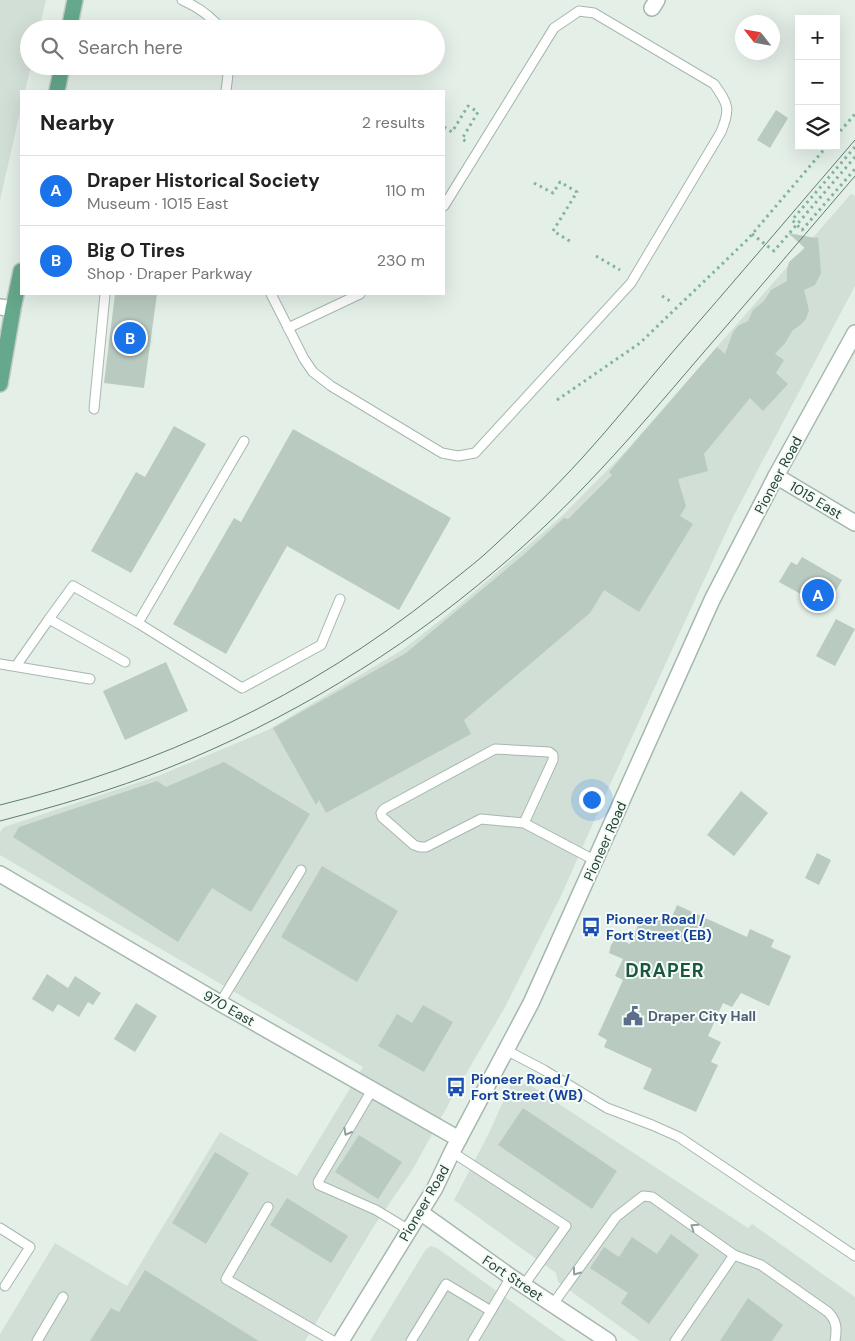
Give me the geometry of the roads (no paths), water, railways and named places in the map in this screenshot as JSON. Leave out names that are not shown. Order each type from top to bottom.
[{"type":"main road","points":[[71,20],[75,0]]},
{"type":"main road","points":[[57,90],[60,75]]},
{"type":"main road","points":[[0,384],[6,308],[20,273]]},
{"type":"street","name":"Pioneer Road","points":[[341,1341],[435,1188],[535,995],[712,600],[776,476],[855,333]]},
{"type":"street","name":"1015 East","points":[[776,476],[855,523]]},
{"type":"street","name":"970 East","points":[[0,874],[372,1090],[456,1146]]},
{"type":"street","name":"Fort Street","points":[[420,1212],[524,1286],[608,1341]]},
{"type":"lane","points":[[182,0],[194,5],[214,20]]},
{"type":"lane","points":[[272,295],[304,359],[313,372],[331,386],[442,453],[458,456],[475,453],[631,283],[721,132],[726,121],[726,100],[714,84],[594,13],[579,11],[554,28],[445,204]]},
{"type":"lane","points":[[226,90],[228,75]]},
{"type":"lane","points":[[94,408],[105,295]]},
{"type":"lane","points":[[288,328],[358,295]]},
{"type":"lane","points":[[138,623],[244,441]]},
{"type":"lane","points":[[16,666],[73,586],[138,623],[242,688],[321,644],[340,599]]},
{"type":"lane","points":[[49,619],[125,662]]},
{"type":"lane","points":[[0,664],[90,679]]},
{"type":"lane","points":[[524,823],[553,760],[553,755],[549,752],[494,749],[384,809],[381,813],[382,817],[414,845],[420,847],[426,847],[482,819],[524,823],[596,861]]},
{"type":"lane","points":[[220,1003],[301,870]]},
{"type":"lane","points":[[506,1050],[544,1070],[607,1108],[652,1124],[679,1137],[855,1256]]},
{"type":"lane","points":[[372,1090],[318,1182],[319,1185],[376,1210],[409,1230]]},
{"type":"lane","points":[[456,1146],[566,1226],[524,1286]]},
{"type":"lane","points":[[553,1304],[616,1217],[644,1196],[652,1197],[734,1255],[761,1266],[828,1312],[836,1324],[835,1341]]},
{"type":"lane","points":[[268,1207],[226,1279],[333,1341]]},
{"type":"lane","points":[[0,1228],[30,1247],[5,1286]]},
{"type":"lane","points":[[675,1341],[734,1255]]},
{"type":"lane","points":[[473,1341],[511,1277]]},
{"type":"lane","points":[[412,1341],[446,1284],[491,1311]]},
{"type":"lane","points":[[37,1341],[63,1297]]},
{"type":"tram line","points":[[0,805],[59,789],[117,770],[174,748],[230,723],[284,695],[337,664],[388,630],[437,593],[497,543],[583,457],[855,140]]},
{"type":"tram line","points":[[0,821],[85,797],[147,776],[255,729],[298,707],[381,657],[459,600],[524,546],[601,469],[650,415],[855,176]]},
{"type":"place","name":"Big O Tires","points":[[130,338]]},
{"type":"place","name":"Draper Historical Society","points":[[818,595]]},
{"type":"place","name":"Pioneer Road / Fort Street (EB)","points":[[591,927]]},
{"type":"place","name":"Draper City Hall","points":[[633,1016]]},
{"type":"place","name":"Pioneer Road / Fort Street (WB)","points":[[456,1087]]},
{"type":"district","name":"DRAPER","points":[[665,970]]}]
